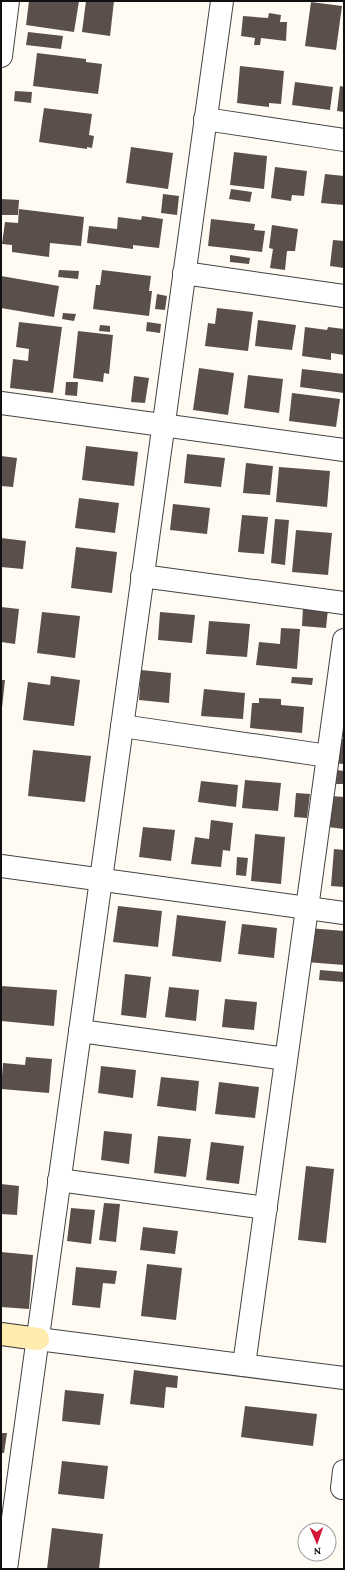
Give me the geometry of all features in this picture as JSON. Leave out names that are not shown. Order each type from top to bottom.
[{"type":"street","points":[[1,56],[8,1]]},
{"type":"street","points":[[6,1569],[222,1]]},
{"type":"street","points":[[205,119],[344,140]]},
{"type":"street","points":[[184,273],[344,296]]},
{"type":"street","points":[[1,403],[344,450]]},
{"type":"street","points":[[142,576],[344,604]]},
{"type":"street","points":[[244,1365],[344,640]]},
{"type":"street","points":[[122,726],[328,756]]},
{"type":"street","points":[[1,866],[344,913]]},
{"type":"street","points":[[80,1030],[286,1059]]},
{"type":"street","points":[[59,1180],[266,1208]]},
{"type":"street","points":[[1,1334],[344,1378]]},
{"type":"building","points":[[29,1],[79,1],[74,32],[26,25]]},
{"type":"building","points":[[86,1],[114,1],[110,36],[82,32]]},
{"type":"building","points":[[311,2],[342,6],[336,50],[305,46]]},
{"type":"building","points":[[269,13],[281,15],[280,22],[287,22],[286,41],[261,38],[260,45],[254,45],[255,38],[241,36],[243,16],[268,18]]},
{"type":"building","points":[[28,32],[63,36],[61,49],[26,45]]},
{"type":"building","points":[[37,53],[86,59],[86,62],[102,64],[98,94],[33,86]]},
{"type":"building","points":[[240,66],[284,71],[281,104],[269,103],[269,107],[237,103]]},
{"type":"building","points":[[295,82],[333,87],[330,110],[292,105]]},
{"type":"building","points":[[340,86],[344,87],[344,112],[337,111]]},
{"type":"building","points":[[15,91],[32,92],[31,103],[14,101]]},
{"type":"building","points":[[44,108],[92,114],[89,135],[94,136],[92,148],[87,147],[87,149],[39,142]]},
{"type":"building","points":[[131,147],[173,153],[168,189],[126,183]]},
{"type":"building","points":[[234,152],[267,156],[264,189],[230,185]]},
{"type":"building","points":[[275,167],[307,171],[304,196],[292,195],[291,201],[271,198]]},
{"type":"building","points":[[325,174],[344,176],[344,205],[321,203]]},
{"type":"building","points":[[231,189],[252,192],[250,202],[229,199]]},
{"type":"building","points":[[163,194],[179,196],[177,215],[161,213]]},
{"type":"building","points":[[1,199],[19,200],[18,215],[1,215]]},
{"type":"building","points":[[19,209],[84,217],[81,246],[50,243],[49,257],[12,252],[12,245],[2,244],[5,222],[18,223]]},
{"type":"building","points":[[142,216],[163,219],[159,248],[133,245],[133,249],[87,243],[89,226],[117,229],[118,217],[141,220]]},
{"type":"building","points":[[211,219],[255,224],[254,230],[265,231],[262,252],[208,246]]},
{"type":"building","points":[[272,225],[298,229],[295,251],[287,251],[285,270],[270,268],[273,249],[269,248]]},
{"type":"building","points":[[333,240],[344,241],[344,268],[330,266]]},
{"type":"building","points":[[230,255],[250,258],[249,264],[230,262]]},
{"type":"building","points":[[59,270],[79,271],[78,279],[58,277]]},
{"type":"building","points":[[102,270],[151,276],[149,291],[152,291],[149,316],[93,309],[96,285],[100,285]]},
{"type":"building","points":[[1,276],[59,286],[54,317],[1,308]]},
{"type":"building","points":[[157,294],[167,296],[165,310],[155,309]]},
{"type":"building","points":[[217,308],[253,312],[248,351],[205,346],[208,323],[215,324]]},
{"type":"building","points":[[63,313],[76,314],[74,321],[62,319]]},
{"type":"building","points":[[258,320],[296,325],[292,350],[255,346]]},
{"type":"building","points":[[19,322],[62,327],[53,393],[10,388],[13,359],[28,361],[29,349],[16,347]]},
{"type":"building","points":[[147,322],[161,324],[160,333],[146,331]]},
{"type":"building","points":[[100,325],[110,326],[110,332],[99,331]]},
{"type":"building","points":[[305,327],[327,330],[328,327],[344,329],[344,355],[331,353],[331,360],[302,356]]},
{"type":"building","points":[[78,331],[113,335],[109,374],[104,373],[103,382],[73,378]]},
{"type":"building","points":[[199,368],[234,373],[228,415],[193,410]]},
{"type":"building","points":[[302,369],[344,374],[344,393],[300,387]]},
{"type":"building","points":[[248,375],[283,379],[279,413],[244,408]]},
{"type":"building","points":[[134,376],[149,378],[145,403],[131,402]]},
{"type":"building","points":[[66,382],[78,382],[77,396],[65,395]]},
{"type":"building","points":[[292,393],[340,399],[336,427],[289,421]]},
{"type":"building","points":[[86,446],[138,452],[134,486],[82,480]]},
{"type":"building","points":[[187,454],[225,458],[221,487],[184,483]]},
{"type":"building","points":[[1,456],[17,458],[13,487],[1,486]]},
{"type":"building","points":[[246,463],[273,466],[270,495],[243,493]]},
{"type":"building","points":[[279,467],[330,471],[327,507],[276,502]]},
{"type":"building","points":[[79,498],[119,503],[115,533],[75,528]]},
{"type":"building","points":[[173,504],[210,508],[207,534],[170,530]]},
{"type":"building","points":[[242,515],[268,517],[264,554],[238,552]]},
{"type":"building","points":[[275,519],[289,520],[285,565],[271,563]]},
{"type":"building","points":[[296,530],[332,533],[328,575],[292,572]]},
{"type":"building","points":[[1,538],[26,541],[23,569],[1,567]]},
{"type":"building","points":[[76,547],[117,552],[112,593],[71,588]]},
{"type":"building","points":[[1,607],[19,609],[15,644],[1,642]]},
{"type":"building","points":[[303,607],[328,609],[326,628],[302,626]]},
{"type":"building","points":[[42,612],[80,616],[75,658],[37,653]]},
{"type":"building","points":[[160,612],[195,615],[192,643],[158,640]]},
{"type":"building","points":[[209,621],[250,624],[247,657],[206,654]]},
{"type":"building","points":[[281,628],[300,629],[297,669],[256,665],[259,642],[280,644]]},
{"type":"building","points":[[141,670],[171,673],[169,703],[139,700]]},
{"type":"building","points":[[51,676],[80,680],[74,726],[23,720],[28,682],[50,685]]},
{"type":"building","points":[[292,677],[313,678],[312,685],[291,683]]},
{"type":"building","points":[[1,680],[5,680],[2,708],[1,708]]},
{"type":"building","points":[[204,689],[245,693],[243,719],[201,716]]},
{"type":"building","points":[[259,698],[281,699],[281,705],[304,707],[302,733],[250,728],[252,703],[259,703]]},
{"type":"building","points":[[334,738],[344,739],[344,764],[331,763]]},
{"type":"building","points":[[33,750],[91,756],[85,802],[28,796]]},
{"type":"building","points":[[337,770],[344,771],[344,784],[336,784]]},
{"type":"building","points":[[245,780],[281,783],[278,811],[242,808]]},
{"type":"building","points":[[201,781],[238,785],[236,807],[198,802]]},
{"type":"building","points":[[296,793],[310,794],[307,818],[294,817]]},
{"type":"building","points":[[331,796],[344,797],[344,829],[328,827]]},
{"type":"building","points":[[211,820],[233,823],[230,851],[223,850],[221,867],[191,864],[195,837],[209,839]]},
{"type":"building","points":[[143,827],[175,830],[171,861],[139,857]]},
{"type":"building","points":[[255,834],[285,837],[281,884],[251,881]]},
{"type":"building","points":[[334,849],[344,850],[344,887],[331,886]]},
{"type":"building","points":[[237,857],[248,858],[246,876],[236,875]]},
{"type":"building","points":[[118,906],[162,911],[158,947],[113,942]]},
{"type":"building","points":[[177,915],[226,921],[221,962],[172,956]]},
{"type":"building","points":[[242,924],[277,928],[274,958],[238,954]]},
{"type":"building","points":[[309,928],[344,931],[344,965],[306,962]]},
{"type":"building","points":[[320,970],[344,972],[344,982],[319,980]]},
{"type":"building","points":[[125,974],[151,977],[146,1018],[121,1015]]},
{"type":"building","points":[[1,986],[57,990],[54,1026],[1,1021]]},
{"type":"building","points":[[169,987],[199,990],[196,1021],[165,1017]]},
{"type":"building","points":[[225,999],[257,1002],[254,1030],[222,1027]]},
{"type":"building","points":[[26,1057],[52,1059],[49,1093],[1,1089],[3,1063],[25,1065]]},
{"type":"building","points":[[101,1066],[136,1070],[133,1098],[98,1093]]},
{"type":"building","points":[[161,1077],[199,1081],[196,1111],[157,1106]]},
{"type":"building","points":[[219,1082],[259,1087],[255,1118],[215,1114]]},
{"type":"building","points":[[104,1131],[132,1134],[129,1164],[101,1160]]},
{"type":"building","points":[[158,1136],[191,1139],[186,1177],[154,1173]]},
{"type":"building","points":[[211,1142],[244,1146],[239,1184],[206,1180]]},
{"type":"building","points":[[306,1166],[334,1169],[326,1243],[298,1240]]},
{"type":"building","points":[[1,1184],[19,1186],[17,1215],[1,1214]]},
{"type":"building","points":[[104,1203],[120,1204],[116,1242],[99,1240]]},
{"type":"building","points":[[71,1208],[95,1210],[91,1244],[67,1241]]},
{"type":"building","points":[[143,1227],[178,1231],[175,1254],[140,1250]]},
{"type":"building","points":[[1,1252],[33,1255],[29,1309],[1,1307]]},
{"type":"building","points":[[147,1264],[182,1268],[176,1320],[141,1316]]},
{"type":"building","points":[[76,1267],[117,1271],[115,1284],[103,1283],[100,1308],[72,1305]]},
{"type":"building","points":[[134,1370],[178,1376],[177,1388],[166,1387],[164,1408],[130,1404]]},
{"type":"building","points":[[65,1390],[104,1394],[100,1425],[62,1421]]},
{"type":"building","points":[[245,1406],[317,1414],[313,1446],[241,1437]]},
{"type":"building","points":[[1,1433],[7,1433],[4,1453],[1,1453]]},
{"type":"building","points":[[62,1461],[108,1466],[104,1499],[58,1494]]},
{"type":"building","points":[[52,1528],[103,1534],[99,1569],[47,1569]]}]
